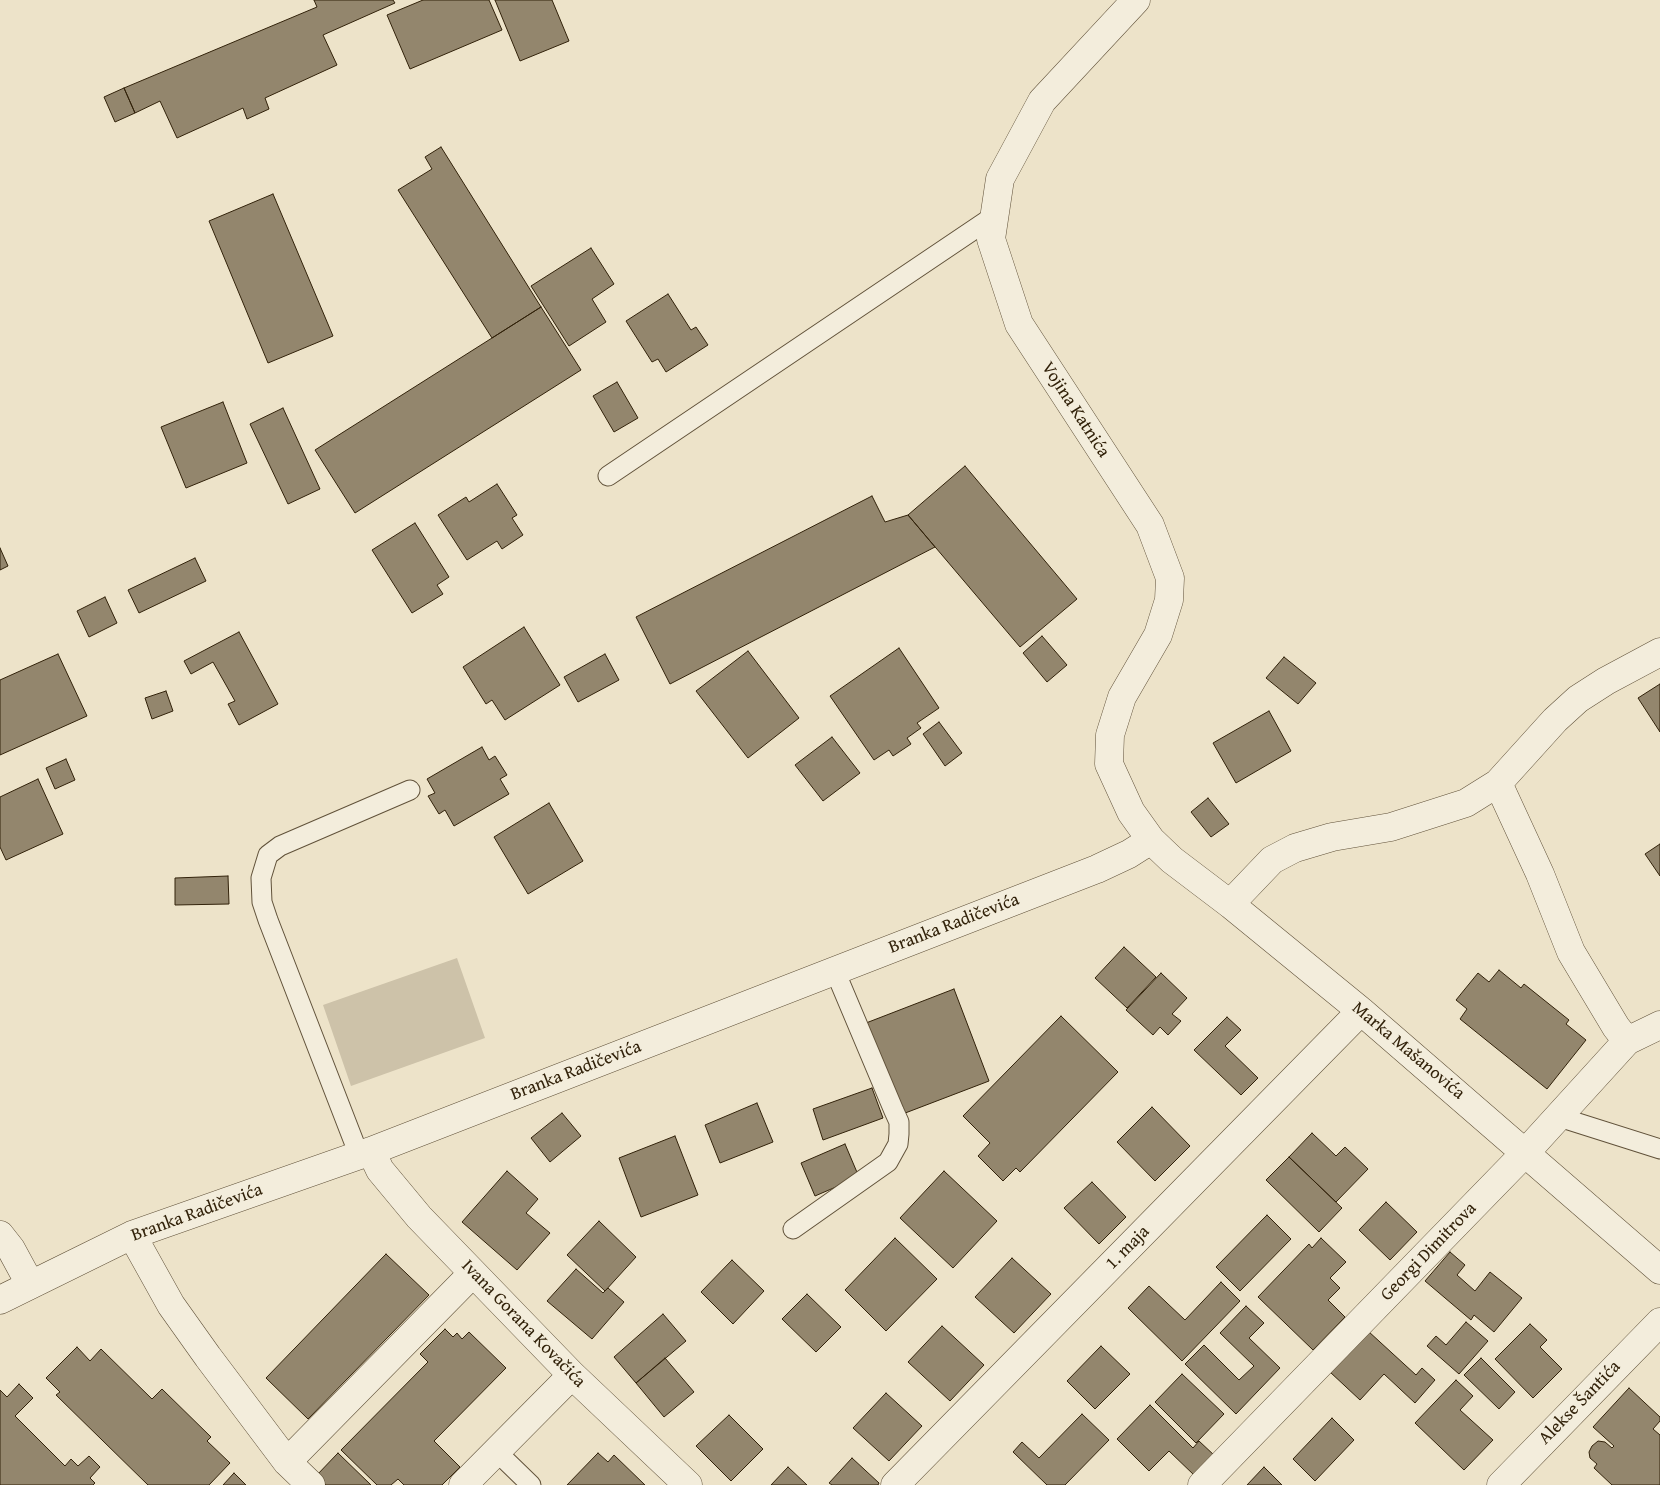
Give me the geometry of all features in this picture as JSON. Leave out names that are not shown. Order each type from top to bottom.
[{"type":"street","name":"Vojina Katnića","points":[[1136,0],[1042,102],[1000,179],[991,239],[1019,324],[1150,525],[1170,578],[1169,600],[1158,635],[1122,697],[1110,734],[1109,764],[1131,812],[1151,840]]},
{"type":"street","points":[[1230,904],[1272,860],[1295,848],[1332,837],[1391,827],[1466,803],[1498,783],[1555,720],[1578,699],[1606,681],[1660,652]]},
{"type":"street","points":[[1498,783],[1540,874],[1571,952],[1616,1027],[1627,1041]]},
{"type":"street","name":"Marka Mašanovića","points":[[1151,840],[1172,860],[1230,904],[1361,1011],[1660,1270]]},
{"type":"street","name":"Branka Radičevića","points":[[0,1300],[132,1235],[365,1153],[1097,869],[1129,854],[1151,840]]},
{"type":"street","name":"1. maja","points":[[894,1485],[1361,1011]]},
{"type":"street","name":"Georgi Dimitrova","points":[[1202,1485],[1526,1152],[1627,1041],[1660,1025]]},
{"type":"street","name":"Ivana Gorana Kovačića","points":[[365,1153],[419,1217],[572,1375],[688,1485]]},
{"type":"street","points":[[0,1235],[11,1249],[30,1284]]},
{"type":"street","points":[[132,1235],[171,1305],[213,1365],[287,1462],[311,1485]]},
{"type":"street","points":[[287,1462],[473,1273]]},
{"type":"street","name":"Alekse Šantića","points":[[1501,1485],[1660,1322]]},
{"type":"street","points":[[463,1485],[572,1375]]},
{"type":"lane","points":[[608,476],[994,216]]},
{"type":"lane","points":[[365,1153],[268,920],[262,902],[261,878],[268,855],[280,846],[410,790]]},
{"type":"lane","points":[[793,1229],[888,1162],[896,1149],[899,1134],[899,1122],[834,970]]},
{"type":"lane","points":[[1559,1117],[1660,1149]]},
{"type":"lane","points":[[496,1450],[531,1485]]},
{"type":"shaded area","points":[[457,958],[485,1038],[351,1086],[323,1005]]},
{"type":"building","points":[[314,0],[393,0],[395,3],[323,35],[337,65],[265,98],[269,109],[247,119],[243,108],[177,138],[160,101],[135,113],[124,88],[317,7]]},
{"type":"building","points":[[423,0],[489,0],[502,30],[410,69],[387,15]]},
{"type":"building","points":[[495,0],[552,0],[569,41],[520,61]]},
{"type":"building","points":[[124,88],[135,113],[115,122],[104,97]]},
{"type":"building","points":[[441,147],[541,307],[492,338],[398,190],[432,169],[425,157]]},
{"type":"building","points":[[273,194],[333,336],[268,363],[209,221]]},
{"type":"building","points":[[591,248],[614,284],[592,299],[606,322],[569,346],[531,286]]},
{"type":"building","points":[[668,294],[691,330],[696,327],[708,345],[666,372],[658,359],[652,362],[626,321]]},
{"type":"building","points":[[541,307],[581,370],[355,513],[315,450]]},
{"type":"building","points":[[617,382],[638,418],[614,432],[593,396]]},
{"type":"building","points":[[223,402],[247,463],[186,488],[161,427]]},
{"type":"building","points":[[283,408],[320,489],[288,504],[250,424]]},
{"type":"building","points":[[965,466],[1077,599],[1020,647],[908,515]]},
{"type":"building","points":[[497,484],[517,515],[512,518],[523,535],[502,549],[497,541],[467,560],[438,515],[466,497],[469,502]]},
{"type":"building","points":[[872,496],[885,522],[908,515],[935,547],[670,684],[636,617]]},
{"type":"building","points":[[415,523],[449,577],[437,585],[443,594],[412,613],[372,550]]},
{"type":"building","points":[[0,548],[8,566],[0,570]]},
{"type":"building","points":[[195,558],[206,581],[139,613],[128,590]]},
{"type":"building","points":[[105,597],[117,623],[89,637],[77,611]]},
{"type":"building","points":[[524,627],[560,685],[505,720],[492,700],[486,704],[463,667]]},
{"type":"building","points":[[239,632],[278,704],[239,725],[228,704],[235,701],[213,662],[191,674],[184,661]]},
{"type":"building","points":[[1042,636],[1067,665],[1047,682],[1023,653]]},
{"type":"building","points":[[899,648],[939,708],[917,723],[921,728],[907,738],[911,744],[893,756],[889,750],[874,760],[830,696]]},
{"type":"building","points":[[748,651],[799,718],[748,758],[696,691]]},
{"type":"building","points":[[58,654],[87,716],[0,755],[0,680]]},
{"type":"building","points":[[605,654],[619,680],[578,702],[564,677]]},
{"type":"building","points":[[1284,657],[1316,683],[1298,704],[1266,678]]},
{"type":"building","points":[[1660,684],[1660,732],[1638,698]]},
{"type":"building","points":[[166,691],[173,711],[152,719],[145,698]]},
{"type":"building","points":[[1269,711],[1291,751],[1236,783],[1213,743]]},
{"type":"building","points":[[939,722],[962,753],[945,766],[923,734]]},
{"type":"building","points":[[832,737],[860,773],[823,801],[795,765]]},
{"type":"building","points":[[482,747],[489,760],[495,756],[507,775],[500,779],[509,794],[454,826],[445,810],[439,814],[428,796],[435,793],[427,779]]},
{"type":"building","points":[[66,759],[75,780],[55,789],[46,768]]},
{"type":"building","points":[[38,779],[63,834],[6,860],[0,847],[0,797]]},
{"type":"building","points":[[1208,798],[1229,824],[1211,837],[1191,812]]},
{"type":"building","points":[[549,803],[583,861],[528,894],[494,837]]},
{"type":"building","points":[[1660,844],[1660,876],[1645,854]]},
{"type":"building","points":[[228,876],[229,904],[175,905],[175,878]]},
{"type":"building","points":[[1124,947],[1156,977],[1127,1008],[1095,978]]},
{"type":"building","points":[[1499,970],[1521,988],[1524,984],[1569,1020],[1566,1024],[1586,1040],[1547,1089],[1460,1019],[1467,1009],[1456,1000],[1478,973],[1489,982]]},
{"type":"building","points":[[1161,973],[1187,998],[1172,1014],[1181,1021],[1168,1035],[1160,1027],[1153,1035],[1126,1010]]},
{"type":"building","points":[[954,989],[989,1081],[900,1115],[866,1023]]},
{"type":"building","points":[[1061,1016],[1118,1072],[1020,1172],[1016,1168],[1003,1181],[978,1156],[990,1143],[963,1116]]},
{"type":"building","points":[[1227,1017],[1241,1030],[1225,1046],[1258,1078],[1241,1095],[1194,1050]]},
{"type":"building","points":[[872,1088],[883,1118],[823,1140],[813,1109]]},
{"type":"building","points":[[757,1103],[773,1142],[720,1163],[705,1125]]},
{"type":"building","points":[[1152,1107],[1190,1146],[1155,1181],[1117,1142]]},
{"type":"building","points":[[562,1113],[581,1136],[550,1162],[531,1138]]},
{"type":"building","points":[[1312,1133],[1336,1156],[1345,1147],[1368,1169],[1336,1202],[1289,1157]]},
{"type":"building","points":[[675,1136],[698,1195],[641,1217],[619,1158]]},
{"type":"building","points":[[845,1144],[859,1177],[815,1196],[801,1163]]},
{"type":"building","points":[[1289,1157],[1342,1208],[1319,1232],[1266,1180]]},
{"type":"building","points":[[507,1171],[538,1199],[526,1213],[550,1233],[517,1270],[462,1222]]},
{"type":"building","points":[[944,1171],[997,1221],[953,1268],[900,1218]]},
{"type":"building","points":[[1092,1182],[1126,1217],[1099,1244],[1064,1208]]},
{"type":"building","points":[[1386,1202],[1417,1232],[1390,1260],[1359,1230]]},
{"type":"building","points":[[1267,1215],[1291,1239],[1240,1291],[1216,1267]]},
{"type":"building","points":[[599,1221],[636,1257],[605,1291],[567,1255]]},
{"type":"building","points":[[895,1238],[937,1279],[886,1331],[845,1290]]},
{"type":"building","points":[[1321,1238],[1346,1262],[1330,1278],[1340,1288],[1328,1300],[1345,1317],[1313,1350],[1258,1297],[1309,1244],[1312,1248]]},
{"type":"building","points":[[1450,1252],[1465,1265],[1457,1275],[1475,1291],[1490,1272],[1522,1298],[1494,1332],[1474,1315],[1471,1320],[1425,1281]]},
{"type":"building","points":[[386,1254],[429,1295],[308,1419],[266,1378]]},
{"type":"building","points":[[1012,1258],[1051,1294],[1014,1333],[975,1297]]},
{"type":"building","points":[[732,1260],[764,1291],[733,1324],[701,1292]]},
{"type":"building","points":[[576,1269],[603,1293],[608,1288],[624,1302],[592,1339],[547,1301]]},
{"type":"building","points":[[1221,1282],[1240,1301],[1182,1361],[1128,1308],[1149,1286],[1185,1320]]},
{"type":"building","points":[[807,1294],[841,1327],[816,1352],[782,1319]]},
{"type":"building","points":[[1246,1306],[1264,1323],[1249,1338],[1280,1368],[1236,1414],[1185,1364],[1204,1345],[1239,1380],[1254,1366],[1220,1333]]},
{"type":"building","points":[[663,1314],[686,1341],[636,1383],[614,1357]]},
{"type":"building","points":[[1466,1322],[1488,1341],[1459,1374],[1427,1346],[1436,1336],[1446,1345]]},
{"type":"building","points":[[1530,1324],[1547,1340],[1540,1347],[1562,1369],[1533,1398],[1495,1359]]},
{"type":"building","points":[[942,1326],[984,1365],[950,1401],[908,1362]]},
{"type":"building","points":[[445,1329],[453,1337],[457,1333],[462,1339],[469,1332],[506,1368],[434,1441],[460,1467],[442,1485],[404,1485],[398,1479],[391,1485],[377,1485],[341,1450],[428,1362],[420,1354]]},
{"type":"building","points":[[1368,1331],[1416,1375],[1422,1368],[1435,1380],[1415,1403],[1384,1374],[1360,1400],[1330,1372]]},
{"type":"building","points":[[1101,1346],[1130,1374],[1095,1409],[1067,1381]]},
{"type":"building","points":[[77,1347],[90,1361],[101,1349],[152,1399],[162,1389],[211,1437],[207,1441],[230,1463],[209,1485],[148,1485],[56,1395],[60,1392],[46,1378]]},
{"type":"building","points":[[665,1358],[694,1392],[664,1417],[636,1383]]},
{"type":"building","points":[[1481,1358],[1515,1392],[1499,1409],[1464,1375]]},
{"type":"building","points":[[1182,1374],[1224,1414],[1196,1443],[1155,1402]]},
{"type":"building","points":[[1456,1380],[1473,1396],[1460,1410],[1493,1440],[1464,1470],[1415,1423]]},
{"type":"building","points":[[19,1384],[33,1398],[15,1416],[65,1466],[71,1459],[78,1466],[89,1456],[100,1467],[90,1478],[95,1483],[93,1485],[0,1485],[0,1390],[7,1397]]},
{"type":"building","points":[[1629,1388],[1660,1417],[1660,1421],[1653,1429],[1660,1435],[1660,1485],[1612,1485],[1594,1468],[1597,1464],[1590,1458],[1589,1452],[1598,1441],[1605,1442],[1612,1448],[1614,1446],[1593,1427]]},
{"type":"building","points":[[886,1393],[922,1426],[889,1461],[853,1428]]},
{"type":"building","points":[[1150,1405],[1193,1448],[1199,1441],[1215,1456],[1195,1476],[1169,1451],[1149,1471],[1117,1439]]},
{"type":"building","points":[[1082,1414],[1109,1440],[1065,1485],[1047,1485],[1013,1452],[1022,1442],[1039,1458]]},
{"type":"building","points":[[729,1415],[763,1449],[731,1481],[696,1446]]},
{"type":"building","points":[[1332,1418],[1354,1440],[1315,1481],[1293,1459]]},
{"type":"building","points":[[338,1453],[371,1485],[326,1485],[316,1476]]},
{"type":"building","points":[[598,1453],[608,1462],[614,1455],[645,1485],[567,1485]]},
{"type":"building","points":[[852,1458],[879,1483],[878,1485],[832,1485],[829,1483]]},
{"type":"building","points":[[788,1467],[807,1485],[771,1485]]},
{"type":"building","points":[[1264,1467],[1282,1485],[1247,1485]]},
{"type":"building","points":[[234,1473],[246,1485],[223,1485]]}]
